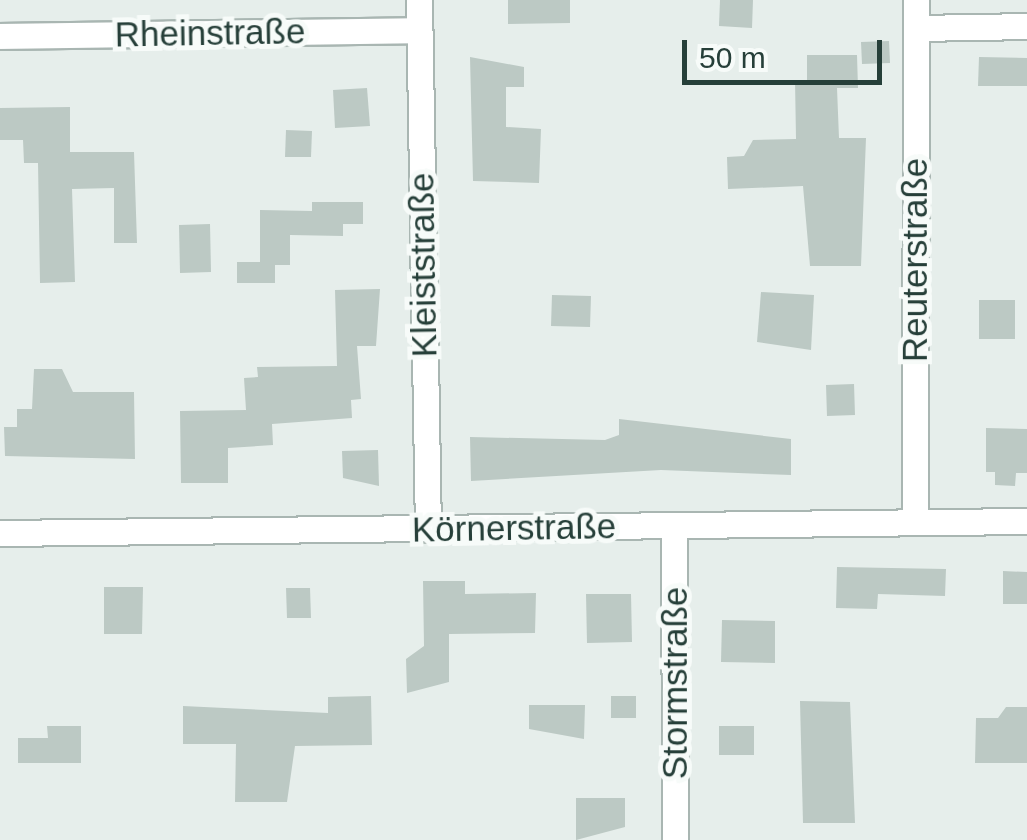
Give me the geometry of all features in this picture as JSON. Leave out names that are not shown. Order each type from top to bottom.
[{"type":"street","name":"Kleiststraße","points":[[419,0],[428,529]]},
{"type":"street","name":"Reuterstraße","points":[[915,520],[916,0]]},
{"type":"street","points":[[916,28],[1027,26]]},
{"type":"street","name":"Rheinstraße","points":[[0,36],[419,30]]},
{"type":"street","name":"Körnerstraße","points":[[0,533],[1027,521]]},
{"type":"street","name":"Stormstraße","points":[[674,526],[676,840]]},
{"type":"building","points":[[508,0],[570,0],[570,23],[508,24]]},
{"type":"building","points":[[720,0],[753,0],[752,28],[719,26]]},
{"type":"building","points":[[889,41],[890,63],[862,64],[861,42]]},
{"type":"building","points":[[807,55],[857,55],[858,88],[837,88],[839,138],[866,138],[861,266],[810,266],[803,186],[728,189],[727,157],[744,156],[753,140],[796,139],[795,80],[807,80]]},
{"type":"building","points":[[470,57],[524,67],[524,87],[506,87],[506,127],[541,129],[539,183],[473,181]]},
{"type":"building","points":[[979,57],[1027,58],[1027,86],[978,86]]},
{"type":"building","points":[[367,88],[370,126],[335,128],[333,90]]},
{"type":"building","points":[[70,107],[70,152],[134,152],[137,243],[114,243],[114,188],[72,189],[75,282],[40,283],[38,163],[24,163],[23,140],[0,140],[0,108]]},
{"type":"building","points":[[286,130],[312,131],[311,157],[285,157]]},
{"type":"building","points":[[312,202],[363,202],[363,224],[343,224],[343,236],[290,235],[290,265],[275,265],[275,283],[237,283],[237,262],[260,262],[260,210],[312,211]]},
{"type":"building","points":[[210,224],[211,272],[180,273],[179,225]]},
{"type":"building","points":[[380,289],[376,346],[357,346],[361,399],[351,400],[352,418],[272,424],[273,445],[228,448],[228,483],[181,483],[180,411],[246,410],[244,378],[258,377],[257,367],[337,366],[335,290]]},
{"type":"building","points":[[761,292],[814,295],[811,350],[757,342]]},
{"type":"building","points":[[552,295],[591,296],[590,327],[551,326]]},
{"type":"building","points":[[979,300],[1015,300],[1015,339],[979,339]]},
{"type":"building","points":[[34,369],[62,369],[73,392],[134,392],[135,459],[5,456],[4,427],[17,427],[17,409],[32,409]]},
{"type":"building","points":[[854,384],[855,415],[827,416],[826,385]]},
{"type":"building","points":[[619,419],[791,439],[791,475],[661,470],[471,481],[470,437],[605,440],[619,435]]},
{"type":"building","points":[[986,428],[1027,429],[1027,473],[1016,473],[1015,486],[995,485],[995,472],[986,472]]},
{"type":"building","points":[[378,450],[379,486],[343,478],[342,451]]},
{"type":"building","points":[[837,567],[946,569],[945,596],[878,594],[877,609],[836,608]]},
{"type":"building","points":[[1003,571],[1027,572],[1027,604],[1003,604]]},
{"type":"building","points":[[423,581],[465,581],[465,594],[536,593],[535,633],[449,634],[449,682],[407,693],[406,659],[424,646]]},
{"type":"building","points":[[104,587],[143,587],[142,634],[104,634]]},
{"type":"building","points":[[286,588],[310,588],[311,618],[287,618]]},
{"type":"building","points":[[586,594],[631,594],[632,642],[587,643]]},
{"type":"building","points":[[722,620],[775,621],[775,663],[721,662]]},
{"type":"building","points":[[371,696],[372,745],[295,746],[287,802],[235,802],[236,744],[183,744],[183,706],[328,713],[328,697]]},
{"type":"building","points":[[611,696],[636,696],[636,718],[611,718]]},
{"type":"building","points":[[800,701],[850,702],[855,823],[803,823]]},
{"type":"building","points":[[529,705],[585,705],[584,739],[529,729]]},
{"type":"building","points":[[1006,707],[1027,707],[1027,763],[975,763],[976,718],[998,718]]},
{"type":"building","points":[[47,726],[81,726],[81,763],[18,763],[18,738],[48,738]]},
{"type":"building","points":[[719,726],[754,726],[754,755],[719,755]]},
{"type":"building","points":[[576,798],[625,798],[625,827],[576,840]]}]
